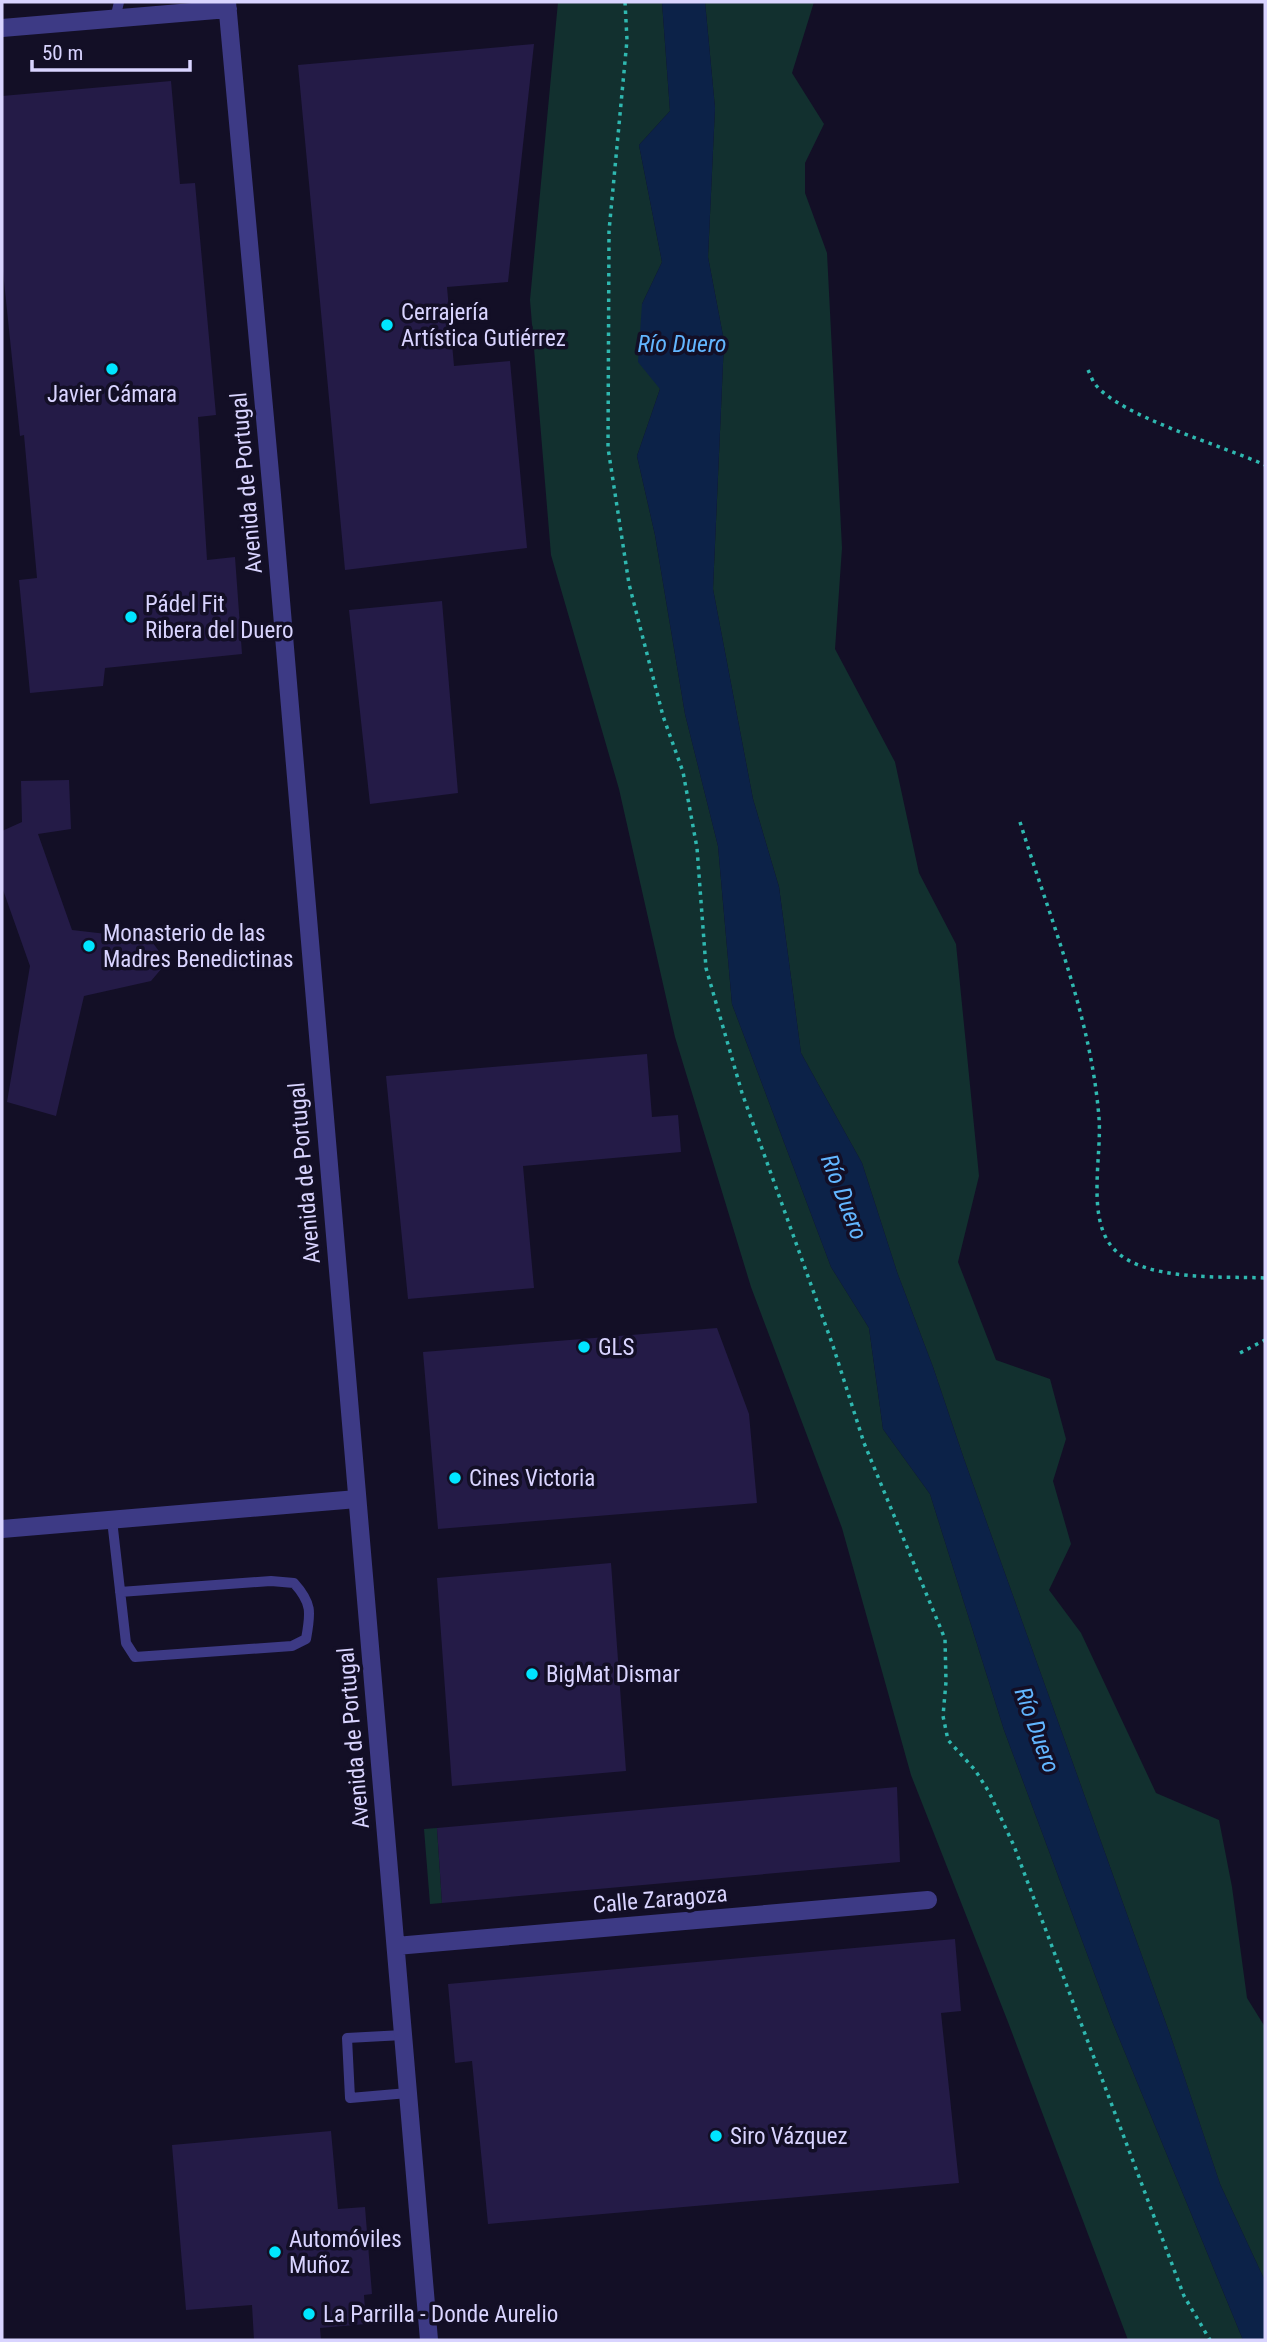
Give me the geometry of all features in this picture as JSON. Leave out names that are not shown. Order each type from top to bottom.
[{"type":"street","points":[[2,28],[117,10],[228,6]]},
{"type":"street","name":"Avenida de Portugal","points":[[228,6],[429,2340]]},
{"type":"street","points":[[2,1529],[357,1499]]},
{"type":"street","name":"Calle Zaragoza","points":[[396,1947],[928,1900]]},
{"type":"lane","points":[[112,1520],[120,1592],[126,1643],[135,1657],[292,1646],[306,1639],[310,1621],[307,1598],[294,1583],[271,1581],[120,1592]]},
{"type":"lane","points":[[403,2035],[347,2038],[350,2098],[408,2093]]},
{"type":"path","points":[[625,2],[627,40],[610,231],[608,448],[629,584],[663,716],[682,772],[697,848],[706,968],[742,1093],[833,1346],[864,1443],[945,1639],[946,1682],[943,1716],[948,1740],[975,1769],[1014,1846],[1184,2296],[1210,2340]]},
{"type":"path","points":[[1088,370],[1096,385],[1128,408],[1265,465]]},
{"type":"path","points":[[1020,822],[1057,932],[1094,1072],[1100,1128],[1098,1198],[1105,1238],[1114,1250],[1151,1269],[1194,1275],[1265,1278]]},
{"type":"path","points":[[1240,1353],[1265,1340]]},
{"type":"green space","points":[[558,2],[662,2],[670,111],[639,145],[662,262],[642,304],[660,389],[637,456],[655,535],[685,714],[718,846],[732,1004],[831,1267],[869,1328],[883,1429],[930,1494],[1004,1730],[1112,2021],[1243,2340],[1128,2340],[911,1775],[842,1528],[751,1287],[675,1037],[619,789],[551,555],[530,300]]},
{"type":"green space","points":[[705,2],[814,2],[792,73],[824,124],[805,163],[805,193],[827,253],[842,548],[835,649],[895,762],[919,873],[956,944],[979,1176],[958,1262],[996,1360],[1050,1379],[1066,1439],[1053,1481],[1071,1544],[1049,1590],[1081,1633],[1156,1793],[1219,1820],[1232,1887],[1247,1998],[1265,2027],[1265,2281],[1220,2184],[1172,2040],[897,1272],[862,1163],[801,1053],[779,887],[753,799],[713,589],[724,341],[708,257],[715,108]]},
{"type":"green space","points":[[437,1828],[442,1903],[430,1904],[424,1829]]},
{"type":"water","name":"Río Duero","points":[[662,2],[705,2],[715,108],[708,257],[724,341],[713,589],[753,799],[779,887],[801,1053],[862,1163],[897,1272],[1172,2040],[1220,2184],[1265,2281],[1265,2340],[1243,2340],[1112,2021],[1004,1730],[930,1494],[883,1429],[869,1328],[831,1267],[732,1004],[718,846],[685,714],[655,535],[637,456],[660,389],[638,362],[642,304],[662,262],[639,145],[670,111]]},
{"type":"building","points":[[534,44],[508,282],[447,287],[454,366],[510,361],[527,548],[345,570],[298,65]]},
{"type":"building","points":[[171,81],[180,184],[195,183],[216,415],[198,417],[207,560],[235,557],[242,654],[105,668],[103,686],[30,693],[19,580],[37,578],[24,435],[20,436],[2,262],[2,96]]},
{"type":"building","points":[[442,601],[458,793],[370,804],[349,610]]},
{"type":"building","name":"Monasterio de las Madres Benedictinas","points":[[69,780],[71,829],[38,834],[72,930],[150,939],[161,954],[162,968],[151,981],[84,996],[56,1116],[7,1102],[30,966],[2,887],[2,831],[22,822],[21,781]]},
{"type":"building","points":[[647,1054],[652,1117],[678,1115],[681,1152],[523,1166],[534,1288],[408,1299],[386,1076]]},
{"type":"building","points":[[717,1328],[749,1414],[757,1503],[438,1529],[423,1352]]},
{"type":"building","name":"BigMat Dismar","points":[[611,1563],[626,1771],[452,1786],[437,1578]]},
{"type":"building","points":[[897,1787],[900,1862],[442,1903],[437,1828]]},
{"type":"building","points":[[955,1939],[961,2011],[941,2013],[959,2183],[488,2224],[472,2061],[455,2063],[448,1984]]},
{"type":"building","name":"Automóviles Muñoz","points":[[331,2131],[338,2209],[365,2207],[372,2294],[364,2295],[366,2324],[320,2328],[321,2340],[254,2340],[252,2305],[186,2310],[172,2145]]},
{"type":"place","name":"Cerrajería Artística Gutiérrez","points":[[387,325]]},
{"type":"place","name":"Javier Cámara","points":[[112,369]]},
{"type":"place","name":"Pádel Fit Ribera del Duero","points":[[131,617]]},
{"type":"place","name":"Monasterio de las Madres Benedictinas","points":[[89,946]]},
{"type":"place","name":"GLS","points":[[584,1347]]},
{"type":"place","name":"Cines Victoria","points":[[455,1478]]},
{"type":"place","name":"BigMat Dismar","points":[[532,1674]]},
{"type":"place","name":"Siro Vázquez","points":[[716,2136]]},
{"type":"place","name":"Automóviles Muñoz","points":[[275,2252]]},
{"type":"place","name":"La Parrilla - Donde Aurelio","points":[[309,2314]]}]
